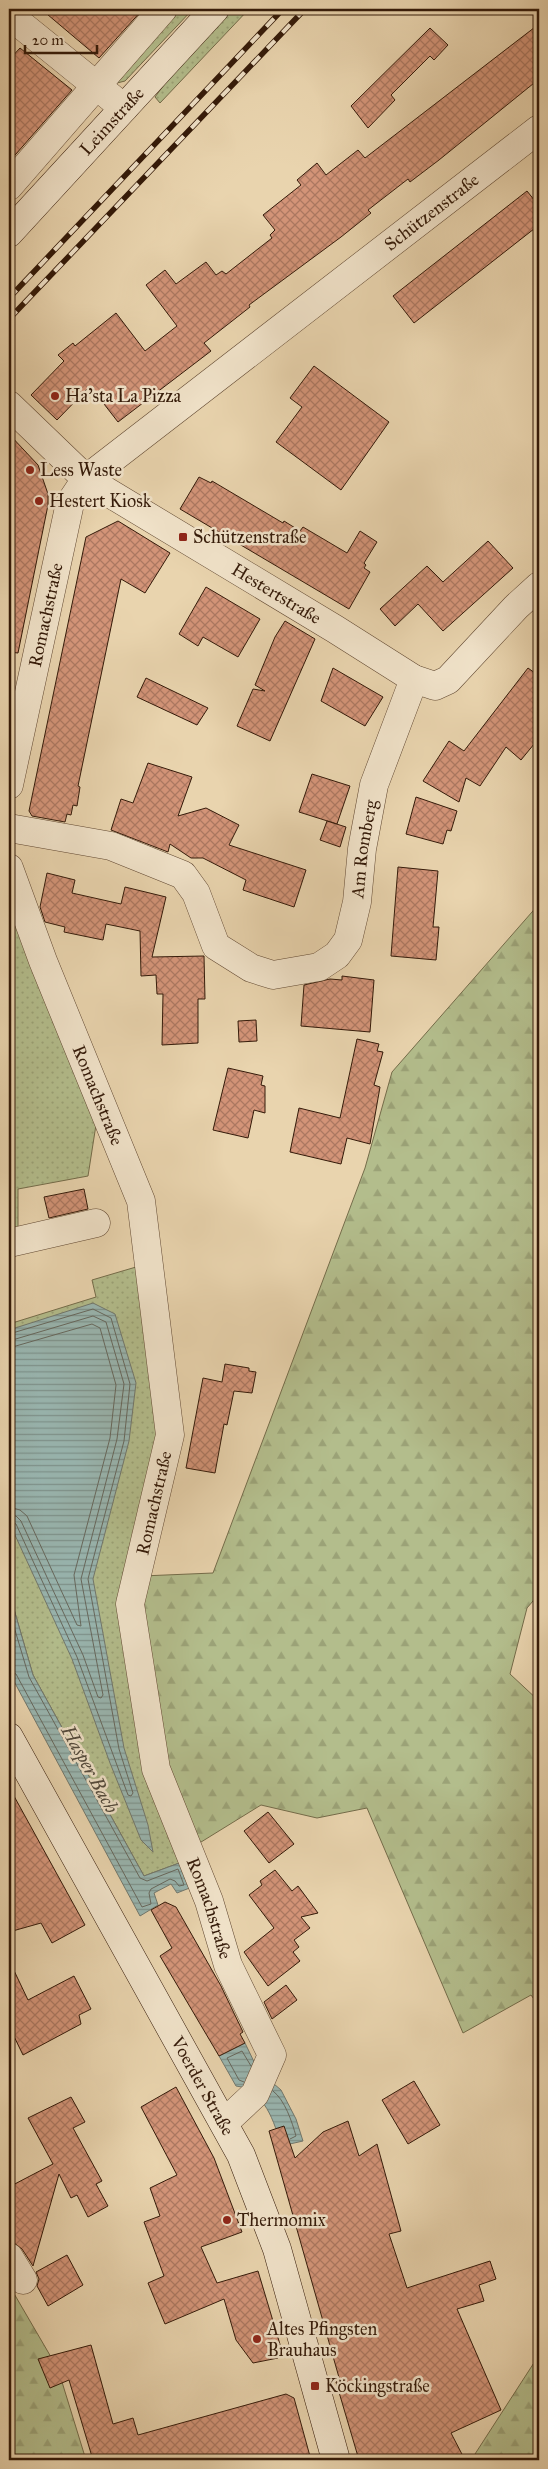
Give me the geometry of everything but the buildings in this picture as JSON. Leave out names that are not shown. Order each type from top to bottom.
[{"type":"street","name":"Leimstraße","points":[[9,186],[163,9]]},
{"type":"street","name":"Leimstraße","points":[[9,233],[215,9]]},
{"type":"street","points":[[9,11],[124,108]]},
{"type":"street","name":"Schützenstraße","points":[[86,479],[539,129]]},
{"type":"street","name":"Hestertstraße","points":[[9,405],[86,479],[414,679],[436,686],[448,680],[516,607],[539,586]]},
{"type":"street","name":"Romachstraße","points":[[9,786],[70,503],[86,479]]},
{"type":"street","name":"Am Romberg","points":[[9,828],[111,846],[183,875],[196,893],[216,946],[251,968],[273,975],[319,967],[337,955],[348,940],[357,902],[362,849],[374,785],[414,679]]},
{"type":"street","name":"Romachstraße","points":[[9,868],[43,960],[141,1201],[170,1435],[130,1604],[156,1769],[209,1901],[228,1965],[272,2055],[260,2084],[224,2122]]},
{"type":"street","points":[[9,1243],[96,1222]]},
{"type":"street","name":"Voerder Straße","points":[[9,1737],[224,2122],[255,2189],[277,2249],[336,2460]]},
{"type":"green space","points":[[181,9],[193,9],[125,81],[117,83]]},
{"type":"green space","points":[[228,9],[249,9],[160,103],[155,97],[185,57]]},
{"type":"green space","points":[[9,894],[98,1112],[88,1176],[18,1189],[18,1233],[9,1235]]},
{"type":"green space","points":[[539,904],[539,1594],[527,1608],[510,1674],[539,1701],[539,2006],[531,1995],[463,2033],[367,1808],[317,1818],[261,1805],[193,1847],[150,1713],[142,1576],[213,1573],[365,1168],[392,1072]]},
{"type":"green space","points":[[136,1267],[163,1430],[129,1585],[182,1862],[144,1876],[33,1675],[9,1592],[9,1324],[96,1297],[92,1280]]},
{"type":"green space","points":[[9,2285],[58,2369],[86,2460],[9,2460]]},
{"type":"green space","points":[[539,2355],[539,2460],[478,2460],[475,2454]]},
{"type":"water","points":[[93,1303],[115,1314],[136,1383],[129,1441],[93,1579],[124,1748],[148,1825],[153,1852],[141,1840],[110,1763],[72,1659],[9,1522],[9,1330]]},
{"type":"water","points":[[9,1592],[33,1675],[144,1876],[182,1862],[192,1887],[177,1893],[171,1884],[154,1893],[158,1905],[140,1916],[9,1672]]},
{"type":"water","points":[[245,2043],[258,2070],[281,2090],[296,2119],[303,2141],[281,2146],[272,2118],[261,2100],[246,2088],[236,2086],[219,2056]]},
{"type":"railway","points":[[9,298],[283,9]]},
{"type":"railway","points":[[9,319],[305,9]]},
{"type":"place","name":"Ha’sta La Pizza","points":[[55,396]]},
{"type":"place","name":"Less Waste","points":[[30,470]]},
{"type":"place","name":"Hestert Kiosk","points":[[39,501]]},
{"type":"place","name":"Schützenstraße","points":[[183,537]]},
{"type":"place","name":"Thermomix","points":[[227,2220]]},
{"type":"place","name":"Altes Pfingsten Brauhaus","points":[[257,2339]]},
{"type":"place","name":"Köckingstraße","points":[[315,2386]]},
{"type":"water label","name":"Hasper Bach","points":[[90,1769]]}]
